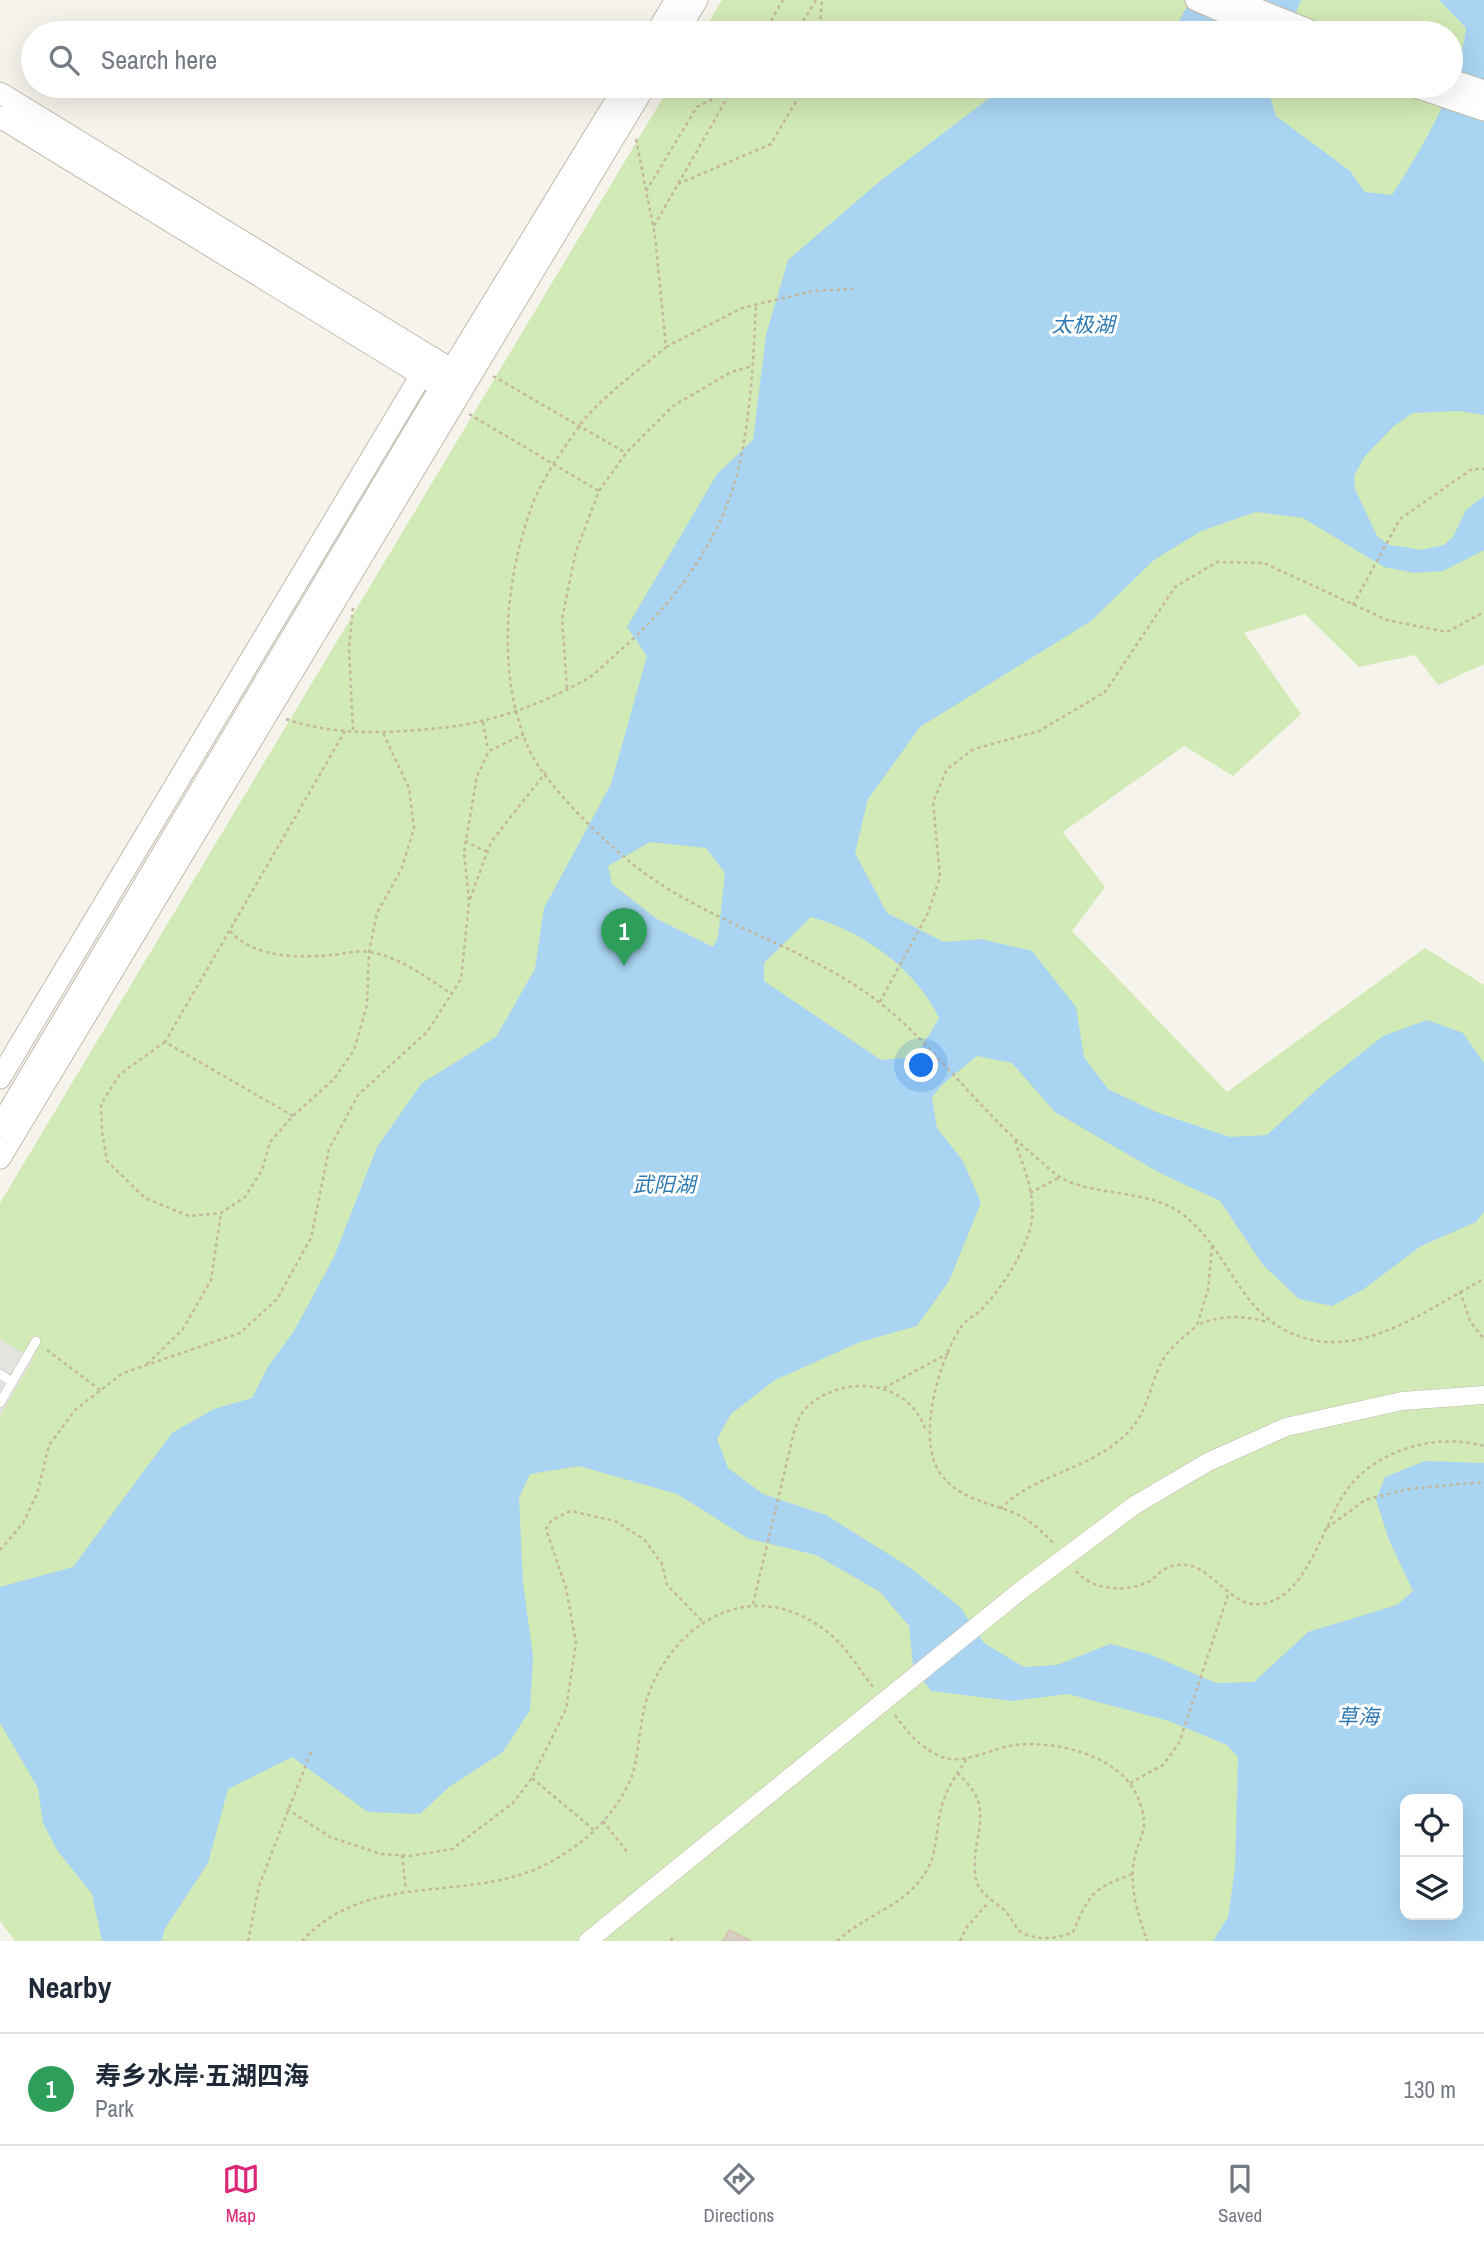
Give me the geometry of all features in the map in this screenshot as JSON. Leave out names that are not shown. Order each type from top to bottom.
[{"type":"street","points":[[663,21],[676,0]]},
{"type":"street","points":[[684,21],[697,0]]},
{"type":"street","points":[[1196,0],[1244,21]]},
{"type":"street","points":[[1234,0],[1285,21]]},
{"type":"street","points":[[1463,89],[1484,91]]},
{"type":"street","points":[[0,93],[426,366]]},
{"type":"street","points":[[0,1158],[267,713],[618,98]]},
{"type":"street","points":[[0,1126],[457,383],[638,98]]},
{"type":"street","points":[[1463,98],[1484,110]]},
{"type":"street","points":[[0,117],[457,383]]},
{"type":"street","points":[[0,1078],[426,366]]},
{"type":"street","points":[[588,1941],[982,1621],[1135,1505],[1208,1462],[1286,1427],[1402,1401],[1484,1395]]},
{"type":"lane","points":[[0,1403],[36,1341]]},
{"type":"lane","points":[[0,1374],[12,1381]]},
{"type":"path","points":[[771,21],[783,0]]},
{"type":"path","points":[[803,21],[816,0]]},
{"type":"path","points":[[820,21],[822,0]]},
{"type":"path","points":[[646,191],[697,107],[714,98]]},
{"type":"path","points":[[653,228],[729,98]]},
{"type":"path","points":[[678,184],[771,144],[798,98]]},
{"type":"path","points":[[630,111],[653,228],[666,347]]},
{"type":"path","points":[[853,289],[813,291],[742,308],[666,347],[579,427],[534,500],[516,564],[509,631],[509,681],[528,750],[572,808],[639,869],[708,911],[846,978],[917,1037],[1014,1139],[1060,1177],[1094,1191],[1145,1198],[1181,1213],[1212,1246],[1241,1291],[1268,1322]]},
{"type":"path","points":[[267,713],[311,728],[353,732],[483,722],[585,681],[651,625],[709,542],[736,479],[753,366],[756,304]]},
{"type":"path","points":[[567,688],[562,619],[576,551],[599,491],[626,453],[673,406],[731,373],[753,366]]},
{"type":"path","points":[[457,383],[579,427],[626,453]]},
{"type":"path","points":[[457,383],[555,465],[599,491]]},
{"type":"path","points":[[1353,605],[1400,519],[1472,468],[1484,468]]},
{"type":"path","points":[[879,1003],[928,913],[940,877],[933,802],[947,769],[974,749],[1039,731],[1105,692],[1175,587],[1217,562],[1264,563],[1387,620],[1447,632],[1484,612]]},
{"type":"path","points":[[353,732],[349,649],[354,598]]},
{"type":"path","points":[[0,1550],[23,1523],[37,1494],[49,1445],[76,1409],[123,1373],[240,1333],[277,1299],[311,1238],[329,1149],[358,1096],[428,1031],[461,979],[468,902],[465,841],[477,776],[489,751],[483,722]]},
{"type":"path","points":[[345,731],[165,1042],[120,1074],[102,1104],[102,1130],[107,1161],[145,1198],[189,1216],[221,1213],[245,1197],[262,1170],[270,1142],[293,1116],[334,1079],[355,1050],[367,1004],[369,952],[377,913],[402,868],[414,828],[409,788],[382,731]]},
{"type":"path","points":[[489,751],[524,734]]},
{"type":"path","points":[[468,902],[491,842],[546,772]]},
{"type":"path","points":[[465,841],[487,852]]},
{"type":"path","points":[[230,931],[242,944],[276,954],[327,956],[369,952],[407,965],[452,994]]},
{"type":"path","points":[[165,1042],[293,1116]]},
{"type":"path","points":[[927,1434],[940,1372],[961,1325],[980,1310],[1016,1264],[1031,1227],[1031,1193],[1014,1139]]},
{"type":"path","points":[[1031,1193],[1060,1177]]},
{"type":"path","points":[[145,1366],[183,1329],[211,1280],[221,1213]]},
{"type":"path","points":[[1197,1325],[1208,1290],[1212,1246]]},
{"type":"path","points":[[1000,1509],[1017,1491],[1073,1469],[1107,1449],[1135,1424],[1166,1355],[1197,1325],[1217,1317],[1244,1316],[1268,1322],[1306,1339],[1331,1343],[1373,1337],[1484,1279]]},
{"type":"path","points":[[1460,1291],[1470,1321],[1484,1339]]},
{"type":"path","points":[[36,1341],[101,1391]]},
{"type":"path","points":[[884,1389],[949,1353]]},
{"type":"path","points":[[753,1605],[794,1432],[804,1410],[826,1393],[851,1384],[884,1389],[905,1401],[923,1422],[938,1471],[956,1491],[1014,1512],[1043,1531],[1082,1578],[1100,1586],[1130,1588],[1151,1580],[1166,1568],[1183,1564],[1209,1573],[1239,1599],[1261,1604],[1281,1594],[1312,1559],[1348,1488],[1370,1466],[1392,1453],[1420,1443],[1467,1441],[1484,1446]]},
{"type":"path","points":[[1325,1529],[1365,1500],[1408,1489],[1484,1482]]},
{"type":"path","points":[[287,1809],[330,1837],[381,1854],[402,1855],[452,1849],[513,1803],[532,1778],[566,1709],[576,1643],[566,1588],[546,1529],[551,1521],[570,1511],[615,1521],[643,1539],[662,1564],[667,1585],[704,1622]]},
{"type":"path","points":[[1130,1783],[1163,1765],[1179,1743],[1203,1665],[1230,1592]]},
{"type":"path","points":[[302,1941],[316,1925],[359,1903],[407,1891],[496,1882],[551,1862],[595,1831],[631,1779],[648,1697],[672,1650],[704,1622],[753,1605],[767,1604],[797,1613],[831,1635],[915,1741],[943,1758],[967,1758],[1011,1746],[1053,1747],[1096,1756],[1124,1774],[1138,1796],[1147,1826],[1133,1874],[1133,1898],[1147,1941]]},
{"type":"path","points":[[248,1941],[259,1886],[312,1749]]},
{"type":"path","points":[[837,1941],[850,1929],[898,1903],[928,1868],[942,1804],[967,1758]]},
{"type":"path","points":[[957,1773],[972,1786],[983,1812],[975,1874],[979,1887],[990,1901],[1003,1909],[1022,1932],[1036,1938],[1059,1938],[1073,1932],[1088,1897],[1105,1885],[1133,1874]]},
{"type":"path","points":[[532,1778],[595,1831]]},
{"type":"path","points":[[603,1821],[629,1854]]},
{"type":"path","points":[[402,1855],[407,1891]]},
{"type":"path","points":[[960,1941],[967,1928],[990,1901]]},
{"type":"path","points":[[671,1941],[673,1936]]},
{"type":"green space","points":[[722,0],[1484,0],[1484,664],[1438,685],[1415,655],[1359,667],[1305,614],[1244,633],[1301,714],[1233,776],[1184,746],[1063,832],[1105,887],[1072,931],[1227,1092],[1425,948],[1484,985],[1484,1941],[15,1941],[0,1921],[0,1203],[663,98],[1463,98],[1463,21],[709,21]]},
{"type":"shaded area","points":[[0,1339],[33,1359],[0,1416]]},
{"type":"water","points":[[1191,0],[1301,0],[1293,21],[1179,21]]},
{"type":"water","points":[[1439,0],[1484,0],[1484,415],[1459,411],[1413,413],[1394,426],[1365,456],[1354,476],[1355,489],[1377,536],[1389,545],[1421,550],[1444,545],[1453,537],[1466,510],[1484,496],[1484,550],[1443,571],[1414,573],[1384,567],[1303,518],[1256,512],[1201,531],[1154,560],[1091,621],[920,727],[868,799],[855,853],[887,913],[944,942],[981,939],[1032,951],[1076,1007],[1084,1057],[1108,1089],[1156,1112],[1230,1137],[1267,1135],[1325,1082],[1383,1036],[1427,1020],[1463,1033],[1484,1063],[1484,1212],[1476,1222],[1421,1246],[1364,1289],[1332,1306],[1299,1299],[1263,1265],[1220,1201],[1160,1173],[1055,1112],[1012,1063],[977,1056],[943,1084],[932,1097],[937,1128],[963,1161],[981,1203],[949,1281],[917,1326],[860,1342],[775,1380],[731,1414],[717,1439],[728,1468],[763,1494],[826,1515],[909,1567],[960,1607],[984,1643],[1024,1667],[1057,1665],[1110,1644],[1149,1654],[1216,1683],[1254,1682],[1308,1632],[1397,1605],[1413,1591],[1389,1540],[1376,1500],[1385,1477],[1425,1461],[1484,1463],[1484,1941],[1213,1941],[1228,1917],[1235,1868],[1238,1757],[1227,1745],[1169,1721],[1068,1694],[1012,1701],[931,1691],[913,1666],[909,1626],[880,1592],[816,1555],[749,1539],[677,1494],[579,1466],[530,1474],[519,1498],[523,1583],[533,1656],[530,1710],[503,1752],[449,1787],[420,1814],[368,1812],[292,1757],[228,1789],[208,1863],[164,1930],[162,1941],[102,1941],[92,1894],[57,1850],[43,1823],[38,1788],[0,1723],[0,1587],[73,1567],[172,1433],[214,1409],[252,1398],[269,1365],[294,1331],[334,1257],[377,1147],[422,1083],[496,1037],[535,969],[544,908],[611,784],[647,656],[627,627],[717,474],[753,440],[766,335],[788,260],[879,182],[989,98],[1271,98],[1276,116],[1350,171],[1365,192],[1392,195],[1428,136],[1446,98],[1463,98],[1463,44],[1466,28],[1463,21],[1459,21]],"holes":[[[650,842],[706,848],[725,873],[718,937],[713,947],[657,919],[612,884],[608,866]],[[811,917],[830,923],[886,954],[917,984],[929,1000],[939,1018],[916,1057],[881,1060],[764,981],[764,963]]]},
{"type":"building","points":[[729,1930],[751,1941],[723,1941]]},
{"type":"place","name":"寿乡水岸·五湖四海","points":[[624,966]]},
{"type":"water label","name":"太极湖","points":[[1083,325]]},
{"type":"water label","name":"武阳湖","points":[[664,1185]]},
{"type":"water label","name":"草海","points":[[1358,1717]]}]
